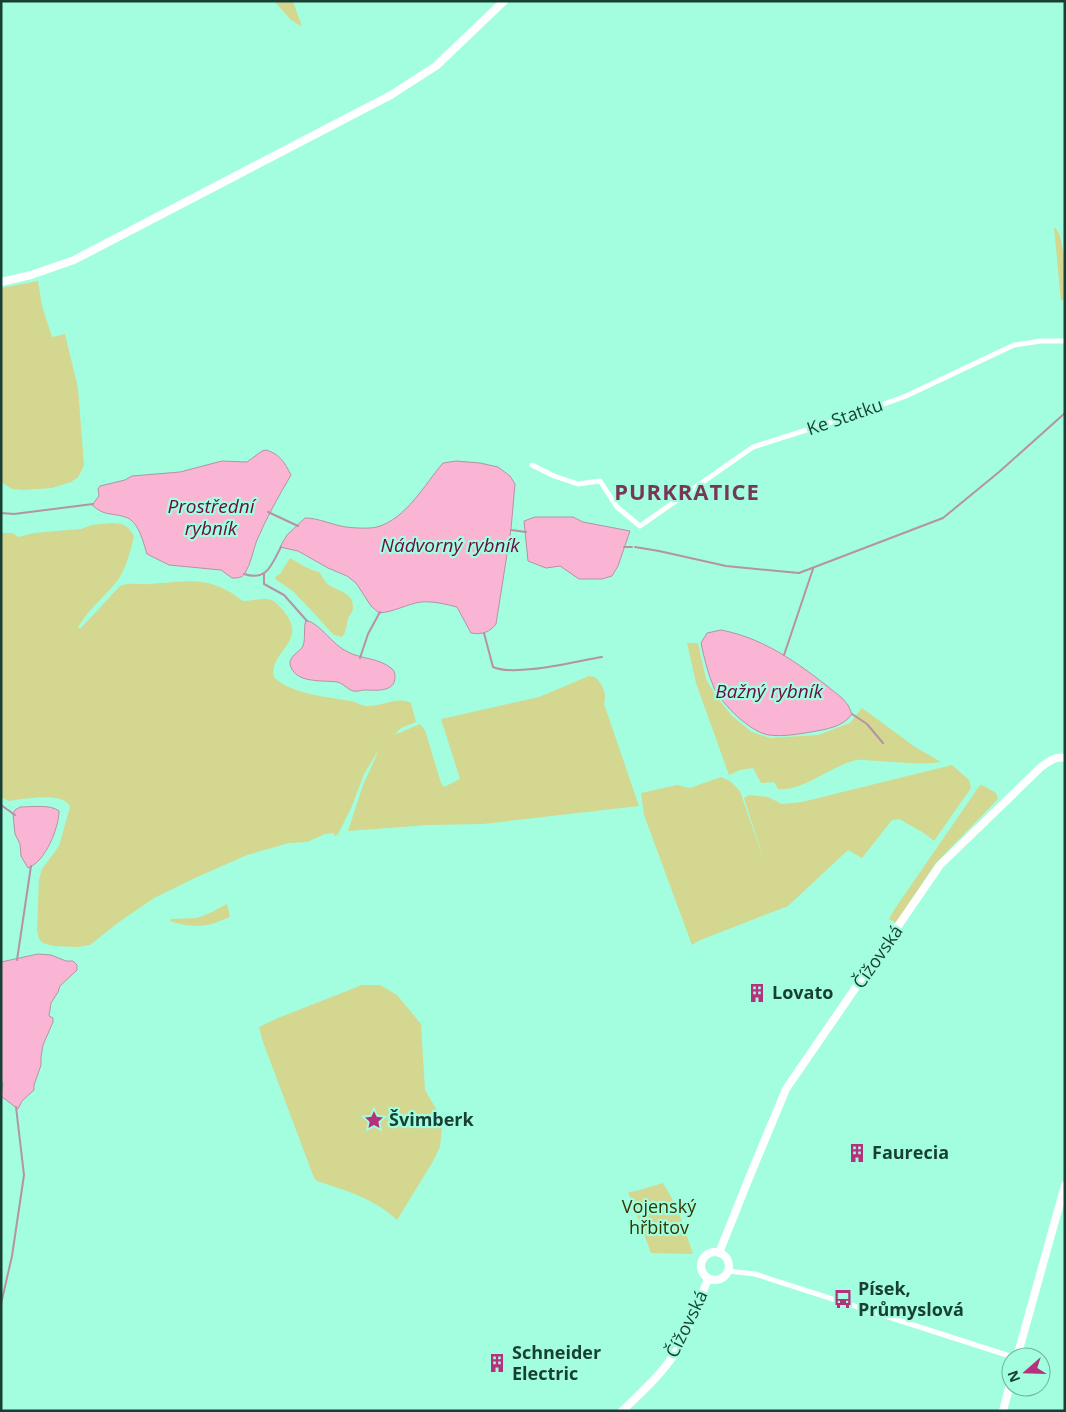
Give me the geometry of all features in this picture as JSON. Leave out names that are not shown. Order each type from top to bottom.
[{"type":"street","points":[[1,282],[31,275],[74,260],[391,95],[436,66],[504,1]]},
{"type":"street","name":"Ke Statku","points":[[532,465],[554,476],[578,484],[600,481],[617,507],[640,526],[753,447],[854,416],[906,396],[1014,345],[1065,341]]},
{"type":"street","name":"Čížovská","points":[[728,1271],[720,1279],[708,1279],[701,1270],[702,1260],[711,1253],[719,1253],[786,1089],[940,865],[1041,768],[1053,759],[1065,758]]},
{"type":"street","points":[[1018,1347],[1065,1186]]},
{"type":"street","points":[[719,1253],[726,1259],[728,1271],[755,1274],[1001,1353]]},
{"type":"street","name":"Čížovská","points":[[622,1411],[665,1366],[678,1348],[688,1329],[708,1279]]},
{"type":"street","points":[[1003,1411],[1007,1397]]},
{"type":"green space","points":[[274,1],[293,1],[302,27],[291,20]]},
{"type":"green space","points":[[1054,227],[1061,239],[1063,249],[1065,299],[1061,301]]},
{"type":"green space","points":[[38,281],[42,306],[52,337],[65,334],[78,388],[84,465],[78,477],[71,482],[52,488],[12,489],[1,482],[1,288]]},
{"type":"green space","points":[[110,523],[125,525],[132,532],[134,536],[130,553],[118,580],[87,614],[78,627],[80,629],[120,586],[127,584],[188,581],[209,583],[220,587],[243,601],[272,600],[286,614],[291,624],[292,632],[290,640],[276,661],[274,677],[281,683],[299,691],[351,701],[364,706],[401,701],[411,703],[416,722],[401,728],[394,735],[420,724],[425,730],[441,783],[444,787],[460,779],[441,719],[539,697],[589,676],[595,677],[604,689],[604,704],[639,806],[483,824],[428,825],[348,831],[363,785],[380,748],[364,774],[352,806],[338,834],[334,836],[334,833],[325,834],[307,842],[289,843],[247,855],[195,878],[154,898],[90,945],[77,947],[53,946],[43,943],[39,939],[37,930],[39,879],[42,869],[59,846],[70,807],[60,799],[42,797],[9,801],[1,797],[1,533],[13,533],[18,537],[34,533],[81,529],[92,525]]},
{"type":"green space","points":[[290,558],[307,568],[319,572],[329,585],[345,593],[351,599],[353,610],[342,637],[334,635],[294,592],[275,579]]},
{"type":"green space","points":[[687,643],[698,643],[706,679],[716,696],[732,716],[752,732],[770,738],[818,735],[850,723],[862,708],[915,747],[941,762],[918,763],[856,760],[837,767],[807,783],[787,789],[778,789],[774,782],[761,783],[753,768],[740,770],[729,775],[696,683]]},
{"type":"green space","points":[[952,765],[969,780],[971,788],[934,841],[899,819],[892,820],[862,858],[848,850],[788,906],[692,945],[644,815],[641,793],[677,785],[690,788],[721,777],[730,781],[740,791],[766,867],[744,798],[749,795],[768,797],[782,804],[802,802]]},
{"type":"green space","points":[[980,785],[996,793],[998,799],[935,864],[896,923],[889,919],[894,910]]},
{"type":"green space","points":[[227,904],[230,917],[208,925],[194,926],[170,921],[171,919],[197,918]]},
{"type":"green space","points":[[362,985],[380,985],[397,995],[421,1024],[425,1090],[438,1112],[442,1128],[440,1147],[397,1220],[379,1206],[349,1192],[317,1181],[314,1178],[259,1027]]},
{"type":"green space","name":"Vojenský hřbitov","points":[[663,1183],[677,1207],[693,1254],[651,1253],[628,1192]]},
{"type":"water","name":"Prostřední rybník","points":[[266,450],[282,459],[291,475],[257,540],[244,575],[240,577],[232,578],[221,570],[169,565],[147,554],[140,533],[130,519],[105,513],[92,505],[99,496],[98,489],[100,486],[125,480],[132,476],[180,472],[222,461],[247,462]]},
{"type":"water","name":"Nádvorný rybník","points":[[456,461],[498,467],[510,476],[515,484],[511,529],[496,624],[488,631],[479,634],[471,633],[457,607],[439,603],[421,602],[379,613],[371,606],[356,583],[347,576],[328,568],[298,551],[280,547],[287,535],[305,518],[358,528],[373,528],[387,523],[406,509],[443,463]]},
{"type":"water","points":[[535,517],[573,517],[583,522],[630,531],[618,566],[612,576],[602,579],[579,579],[560,566],[546,568],[528,561],[524,521]]},
{"type":"water","points":[[306,620],[317,626],[342,649],[381,662],[391,668],[395,676],[392,686],[379,690],[354,691],[337,682],[310,680],[297,675],[290,661],[303,646]]},
{"type":"water","name":"Bažný rybník","points":[[721,630],[755,640],[785,656],[842,698],[852,714],[844,722],[834,727],[801,734],[774,736],[754,729],[723,702],[714,688],[710,677],[701,643],[707,633]]},
{"type":"water","points":[[20,807],[46,807],[59,811],[57,826],[50,844],[40,859],[28,868],[21,856],[20,844],[15,834],[13,814]]},
{"type":"water","points":[[38,954],[51,955],[66,961],[73,961],[77,965],[77,970],[60,986],[51,1003],[49,1016],[53,1018],[53,1022],[43,1045],[41,1065],[34,1090],[22,1101],[18,1109],[1,1096],[3,1084],[1,1080],[1,962]]},
{"type":"waterway","points":[[635,547],[726,566],[799,573],[943,518],[999,472],[1065,413]]},
{"type":"waterway","points":[[1,513],[14,514],[93,504]]},
{"type":"waterway","points":[[268,512],[298,526]]},
{"type":"waterway","points":[[511,530],[526,532]]},
{"type":"waterway","points":[[244,574],[252,576],[264,573],[272,565],[281,547]]},
{"type":"waterway","points":[[624,547],[632,547]]},
{"type":"waterway","points":[[784,655],[813,569]]},
{"type":"waterway","points":[[264,574],[264,584],[284,595],[307,621]]},
{"type":"waterway","points":[[360,658],[368,634],[380,612]]},
{"type":"waterway","points":[[484,633],[493,667],[503,670],[562,665],[602,657]]},
{"type":"waterway","points":[[852,714],[867,724],[883,743]]},
{"type":"waterway","points":[[1,805],[15,815]]},
{"type":"waterway","points":[[17,960],[31,866]]},
{"type":"waterway","points":[[1,1304],[12,1256],[24,1175],[16,1107]]},
{"type":"place","name":"Lovato","points":[[757,993]]},
{"type":"place","name":"Švimberk","points":[[374,1120]]},
{"type":"place","name":"Faurecia","points":[[857,1153]]},
{"type":"place","name":"Písek, Průmyslová","points":[[843,1299]]},
{"type":"place","name":"Schneider Electric","points":[[497,1363]]},
{"type":"district","name":"PURKRATICE","points":[[687,492]]}]
